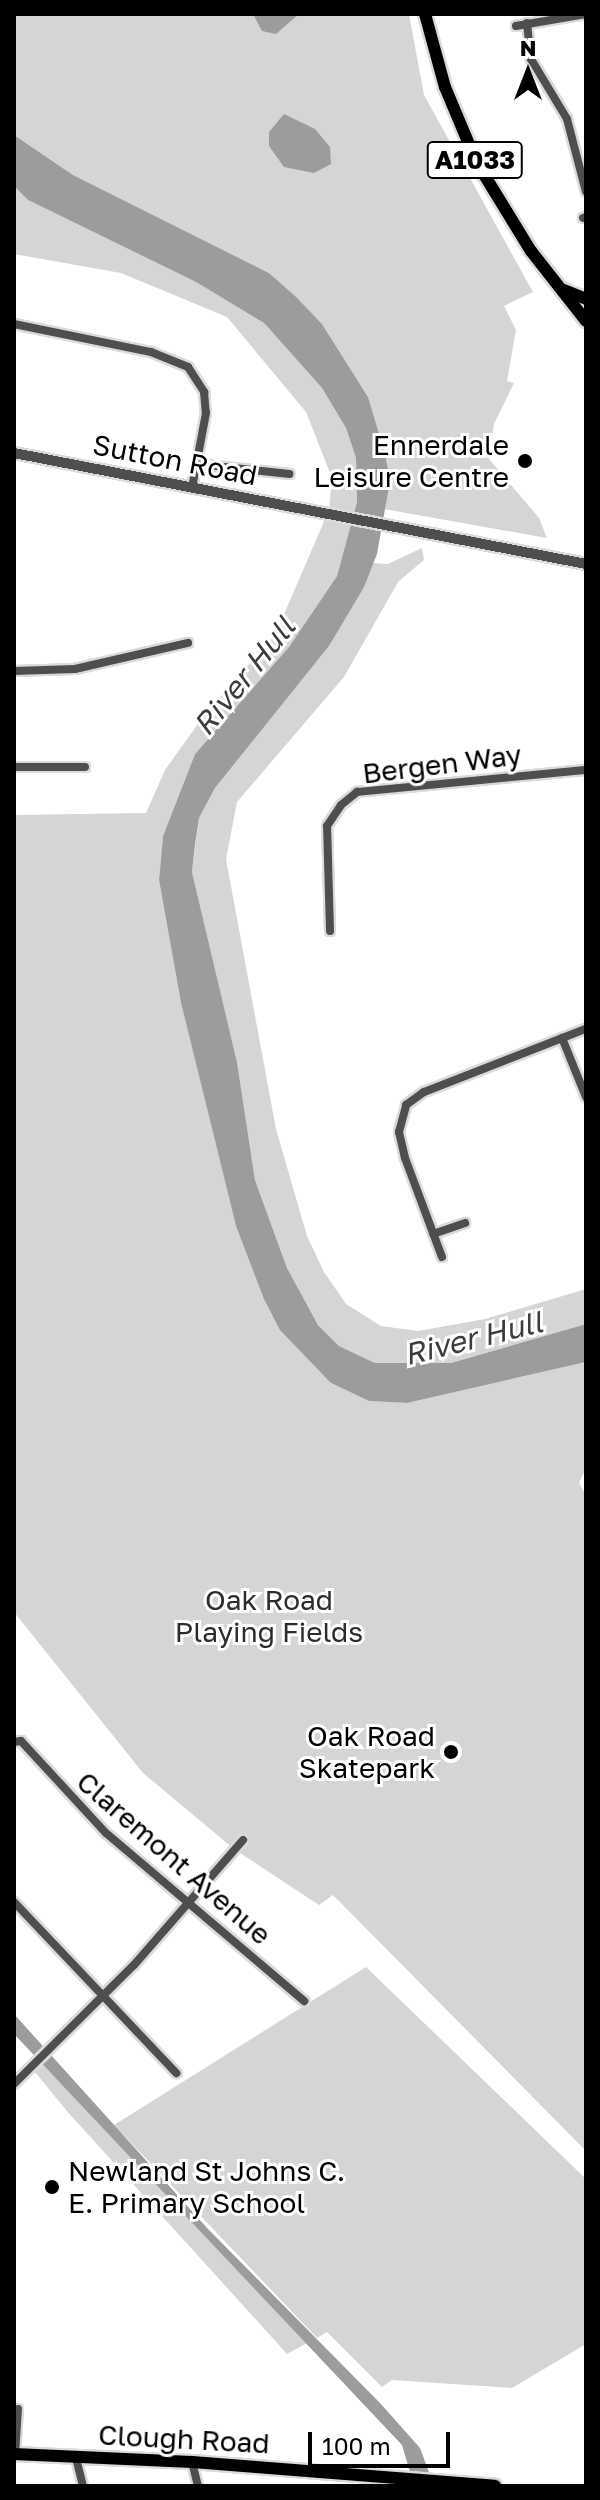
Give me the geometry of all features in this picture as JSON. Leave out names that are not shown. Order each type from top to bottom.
[{"type":"main road","name":"A1033","points":[[425,14],[445,87],[477,163],[531,251],[586,321]]},
{"type":"main road","name":"A1033","points":[[561,289],[586,299]]},
{"type":"main road","name":"Clough Road","points":[[15,2454],[192,2462],[495,2486]]},
{"type":"street","points":[[516,26],[542,17],[586,14]]},
{"type":"street","points":[[527,23],[531,59],[567,119],[586,192]]},
{"type":"street","points":[[14,324],[151,352],[188,367],[204,392],[206,413],[192,488]]},
{"type":"street","name":"Sutton Road","points":[[14,453],[586,564]]},
{"type":"street","points":[[197,464],[289,474]]},
{"type":"street","points":[[14,671],[75,669],[188,643]]},
{"type":"street","points":[[14,767],[85,767]]},
{"type":"street","name":"Bergen Way","points":[[330,931],[327,826],[341,805],[357,792],[586,770]]},
{"type":"street","points":[[442,1257],[399,1132],[406,1105],[424,1092],[586,1029]]},
{"type":"street","points":[[562,1038],[586,1097]]},
{"type":"street","points":[[433,1234],[465,1223]]},
{"type":"street","name":"Claremont Avenue","points":[[18,1742],[106,1833],[189,1900],[304,2001]]},
{"type":"street","points":[[14,2084],[33,2061],[101,1996],[243,1840]]},
{"type":"street","points":[[14,1902],[176,2073]]},
{"type":"street","points":[[15,2454],[18,2409]]},
{"type":"street","points":[[76,2458],[83,2486]]},
{"type":"street","points":[[192,2462],[198,2486]]},
{"type":"green space","points":[[14,14],[409,14],[424,95],[533,292],[504,306],[516,330],[507,381],[514,383],[494,424],[489,459],[539,518],[547,538],[384,509],[389,481],[368,397],[322,324],[269,273],[73,175],[14,135]]},
{"type":"green space","name":"Oak Road Playing Fields","points":[[14,186],[28,200],[196,282],[264,323],[322,388],[346,428],[356,458],[357,502],[337,576],[289,647],[195,754],[163,836],[159,880],[181,1003],[236,1226],[331,1383],[369,1401],[407,1403],[586,1362],[585,1470],[579,1483],[586,1495],[586,2151],[333,1895],[319,1905],[234,1849],[143,1773],[14,1612],[14,815],[146,813],[165,770],[205,714],[275,635],[329,510],[332,478],[306,412],[227,317],[121,273],[14,254]]},
{"type":"green space","points":[[422,548],[424,560],[398,582],[344,677],[237,802],[226,859],[276,1129],[307,1236],[324,1272],[346,1304],[381,1326],[418,1331],[485,1319],[586,1289],[586,1324],[451,1363],[375,1363],[339,1346],[318,1325],[287,1268],[255,1180],[237,1062],[192,872],[199,818],[215,788],[329,646],[373,563],[388,564]]},
{"type":"green space","points":[[366,1967],[586,2179],[586,2344],[512,2388],[392,2380],[382,2387],[327,2332],[317,2338],[114,2125]]},
{"type":"green space","points":[[43,2065],[99,2120],[307,2343],[287,2354],[66,2110],[35,2072]]},
{"type":"shaded area","points":[[253,14],[299,14],[276,34],[262,31]]},
{"type":"shaded area","points":[[284,114],[315,129],[330,147],[331,164],[314,173],[284,167],[269,146],[269,132]]},
{"type":"shaded area","points":[[14,135],[73,175],[269,273],[322,324],[368,397],[385,454],[390,481],[377,554],[364,587],[329,646],[215,788],[199,818],[195,845],[192,872],[237,1062],[255,1180],[287,1268],[318,1325],[339,1346],[375,1363],[451,1363],[586,1324],[586,1362],[407,1403],[369,1401],[331,1383],[280,1330],[264,1299],[236,1226],[181,1003],[159,880],[163,836],[195,754],[289,647],[337,576],[357,502],[356,458],[346,428],[322,388],[264,323],[196,282],[28,200],[14,186]]},
{"type":"shaded area","points":[[14,2014],[207,2228],[380,2403],[420,2448],[434,2486],[414,2486],[402,2445],[14,2034]]},
{"type":"place","name":"Ennerdale Leisure Centre","points":[[525,461]]},
{"type":"place","name":"Oak Road Skatepark","points":[[451,1752]]},
{"type":"place","name":"Newland St Johns C. E. Primary School","points":[[52,2187]]},
{"type":"water label","name":"River Hull","points":[[244,676]]},
{"type":"water label","name":"River Hull","points":[[473,1338]]}]
